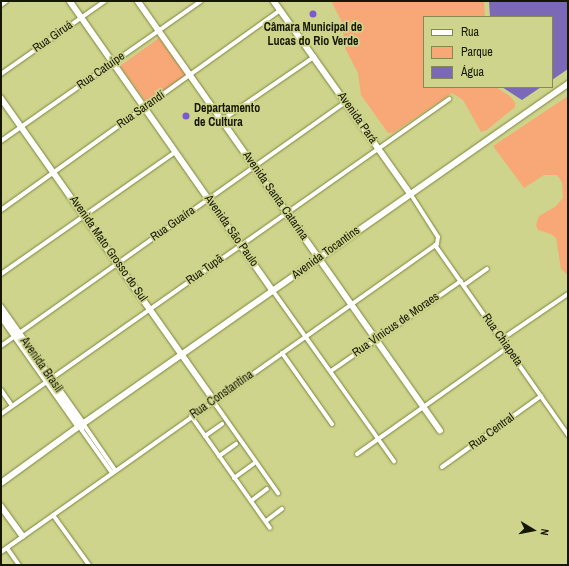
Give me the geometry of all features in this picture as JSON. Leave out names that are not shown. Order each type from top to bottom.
[{"type":"street","points":[[1,4],[5,1]]},
{"type":"street","name":"Avenida São Paulo","points":[[70,1],[240,245],[307,335],[394,461]]},
{"type":"street","name":"Rua Giruá","points":[[1,74],[105,1]]},
{"type":"street","name":"Avenida Santa Catarina","points":[[138,1],[440,430]]},
{"type":"street","name":"Rua Catuípe","points":[[1,141],[201,1]]},
{"type":"street","name":"Avenida Pará","points":[[274,1],[410,193],[438,237],[435,245]]},
{"type":"street","name":"Rua Sarandí","points":[[1,210],[190,76],[280,10]]},
{"type":"street","points":[[222,120],[314,57]]},
{"type":"street","name":"Avenida Tocantins","points":[[1,483],[410,193],[568,84]]},
{"type":"street","name":"Avenida Mato Grosso do Sul","points":[[1,98],[182,354],[213,401]]},
{"type":"street","name":"Rua Tupã","points":[[1,414],[286,212],[449,99]]},
{"type":"street","name":"Rua Guaíra","points":[[1,346],[346,102]]},
{"type":"street","points":[[1,274],[175,152]]},
{"type":"street","name":"Rua Chiapeta","points":[[435,245],[568,434]]},
{"type":"street","name":"Rua Constantina","points":[[1,552],[191,416],[435,245]]},
{"type":"street","points":[[464,285],[487,269]]},
{"type":"street","name":"Rua Vinicus de Moraes","points":[[331,371],[375,338],[461,281]]},
{"type":"street","points":[[502,339],[568,294]]},
{"type":"street","name":"Avenida Brasil","points":[[1,308],[17,335]]},
{"type":"street","name":"Avenida Brasil","points":[[1,316],[17,335],[113,472]]},
{"type":"street","points":[[357,454],[508,347]]},
{"type":"street","points":[[282,353],[332,424]]},
{"type":"street","points":[[1,390],[12,406]]},
{"type":"street","name":"Rua Central","points":[[442,467],[541,396]]},
{"type":"street","points":[[213,401],[278,493]]},
{"type":"street","points":[[191,416],[270,528]]},
{"type":"street","points":[[205,436],[222,424]]},
{"type":"street","points":[[219,456],[236,444]]},
{"type":"street","points":[[234,478],[253,464]]},
{"type":"street","points":[[251,501],[268,489]]},
{"type":"street","points":[[1,506],[23,536]]},
{"type":"street","points":[[266,522],[282,509]]},
{"type":"street","points":[[53,515],[90,565]]},
{"type":"street","points":[[7,548],[19,565]]},
{"type":"green space","points":[[331,1],[484,1],[485,16],[423,16],[423,88],[498,88],[511,97],[515,103],[515,107],[487,130],[481,132],[463,100],[452,93],[393,133],[388,133],[361,95],[358,73],[345,48],[342,22]]},
{"type":"green space","points":[[159,38],[186,76],[147,103],[120,66]]},
{"type":"green space","points":[[568,96],[568,275],[561,269],[556,238],[551,234],[538,230],[536,225],[539,216],[555,207],[563,198],[562,182],[557,175],[544,175],[524,188],[493,146]]},
{"type":"water","points":[[489,1],[568,1],[568,69],[553,79],[553,16],[490,16]]},
{"type":"water","points":[[504,88],[540,88],[522,100]]},
{"type":"place","name":"Câmara Municipal de Lucas do Rio Verde","points":[[313,14]]},
{"type":"place","name":"Departamento de Cultura","points":[[186,116]]}]
